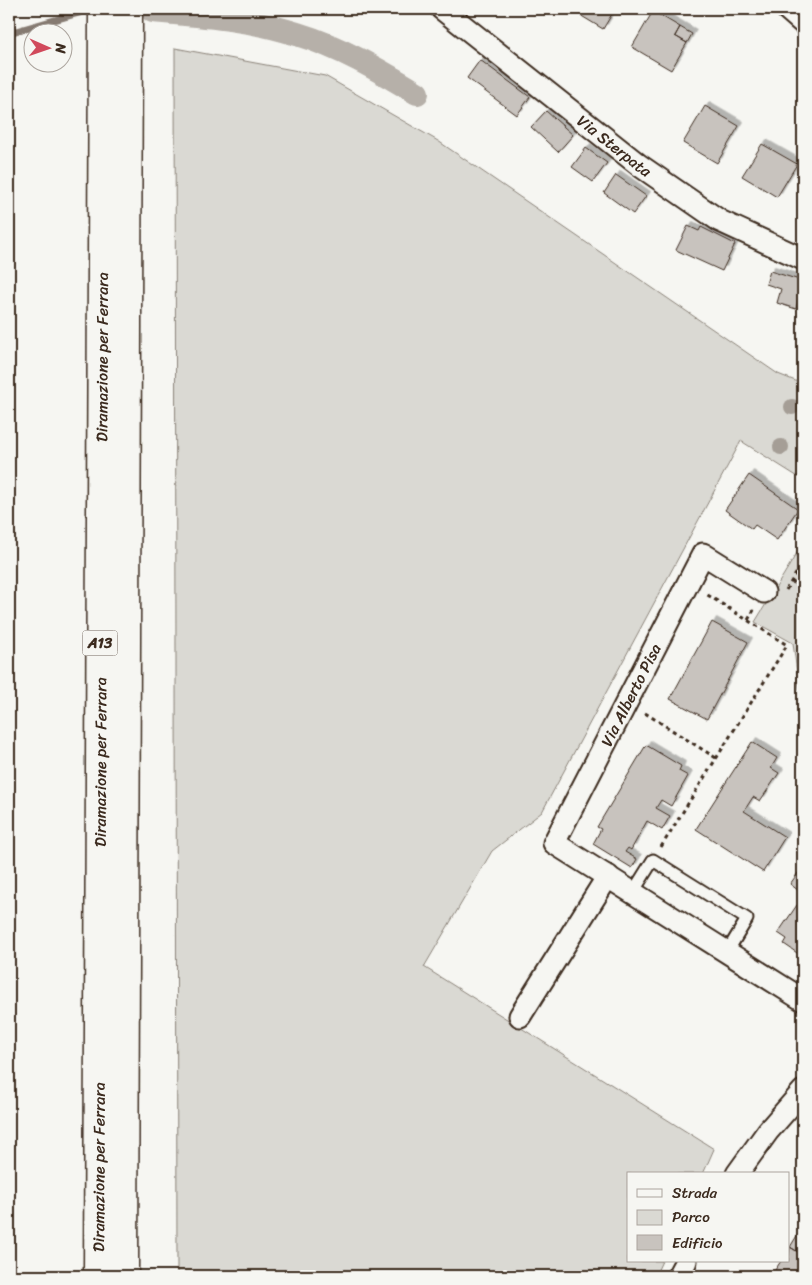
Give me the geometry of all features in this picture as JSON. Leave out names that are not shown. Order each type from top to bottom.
[{"type":"highway","name":"Diramazione per Ferrara","points":[[98,1276],[103,9]]},
{"type":"highway","name":"Diramazione per Ferrara","points":[[124,1276],[128,9]]},
{"type":"street","name":"Via Sterpata","points":[[442,9],[639,165],[720,221],[803,259]]},
{"type":"street","points":[[786,9],[803,22]]},
{"type":"street","name":"Via Alberto Pisa","points":[[764,592],[703,554],[554,842],[803,1000]]},
{"type":"street","points":[[520,1016],[608,876]]},
{"type":"street","points":[[738,1172],[768,1131],[803,1091]]},
{"type":"lane","points":[[633,892],[653,860],[747,919],[727,952]]},
{"type":"path","points":[[791,581],[803,589]]},
{"type":"path","points":[[653,860],[787,645],[688,584]]},
{"type":"path","points":[[627,702],[716,758]]},
{"type":"green space","points":[[175,48],[325,76],[438,141],[778,374],[803,384],[803,480],[741,441],[542,812],[492,851],[424,967],[714,1149],[704,1172],[627,1172],[627,1262],[662,1262],[655,1276],[177,1276]]},
{"type":"green space","points":[[803,543],[803,716],[793,643],[755,622]]},
{"type":"building","points":[[570,9],[615,9],[603,29]]},
{"type":"building","points":[[653,11],[680,27],[675,36],[687,43],[671,70],[632,47]]},
{"type":"building","points":[[680,27],[692,34],[687,43],[675,36]]},
{"type":"building","points":[[480,60],[530,97],[517,115],[467,78]]},
{"type":"building","points":[[705,106],[739,126],[717,163],[683,143]]},
{"type":"building","points":[[546,111],[573,135],[558,152],[531,127]]},
{"type":"building","points":[[762,144],[797,164],[777,197],[742,176]]},
{"type":"building","points":[[586,148],[607,163],[593,182],[572,167]]},
{"type":"building","points":[[616,175],[646,196],[633,214],[604,193]]},
{"type":"building","points":[[688,226],[699,231],[701,227],[735,244],[722,271],[676,250]]},
{"type":"building","points":[[770,271],[803,281],[796,309],[777,303],[781,289],[766,284]]},
{"type":"building","points":[[749,475],[798,509],[777,540],[755,525],[752,529],[725,510]]},
{"type":"building","points":[[712,622],[748,642],[707,719],[670,699]]},
{"type":"building","points":[[752,742],[777,758],[771,768],[779,773],[760,801],[753,797],[744,811],[785,837],[763,872],[696,829]]},
{"type":"building","points":[[646,745],[681,766],[679,771],[688,776],[671,806],[661,800],[656,808],[670,816],[662,830],[647,821],[631,850],[628,848],[625,852],[637,859],[632,868],[593,844],[601,829],[597,827]]},
{"type":"building","points":[[801,869],[803,871],[803,894],[790,884]]},
{"type":"building","points":[[797,905],[803,909],[803,957],[784,944],[787,939],[778,933]]},
{"type":"building","points":[[803,1226],[803,1255],[790,1247]]},
{"type":"building","points":[[790,1247],[803,1255],[803,1276],[771,1276],[780,1262],[790,1262]]},
{"type":"waterway","points":[[153,11],[244,21],[297,34],[344,52],[417,93]]},
{"type":"waterway","points":[[9,33],[79,13]]}]
